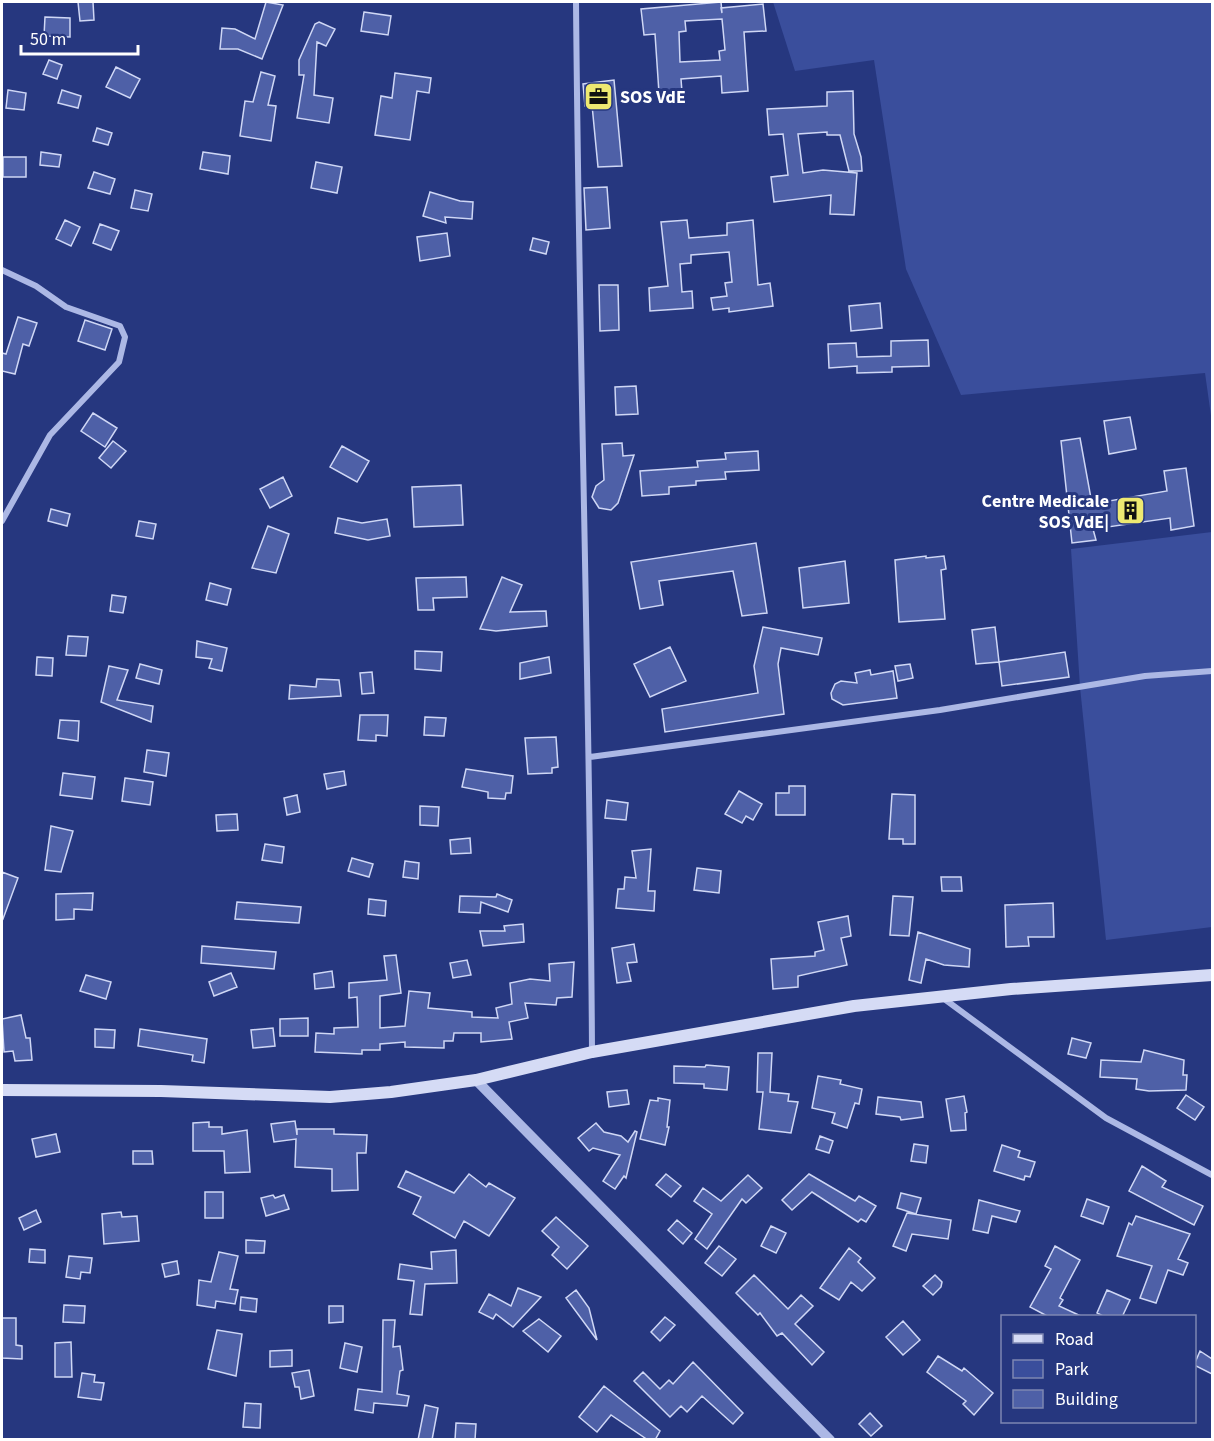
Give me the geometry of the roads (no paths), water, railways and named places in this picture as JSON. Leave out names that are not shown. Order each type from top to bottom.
[{"type":"main road","points":[[2,1090],[161,1091],[330,1096],[391,1092],[476,1080],[592,1052],[854,1006],[940,995],[1212,975]]},
{"type":"street","points":[[576,2],[581,440],[590,757],[592,1052]]},
{"type":"street","points":[[2,270],[36,286],[66,307],[120,326],[125,337],[120,362],[50,435],[2,521]]},
{"type":"street","points":[[590,757],[940,710],[1145,676],[1212,671]]},
{"type":"street","points":[[940,995],[1106,1119],[1212,1175]]},
{"type":"street","points":[[476,1080],[830,1440]]},
{"type":"place","name":"SOS VdE","points":[[599,97]]},
{"type":"place","name":"Centre Medicale SOS VdE|","points":[[1130,511]]}]
